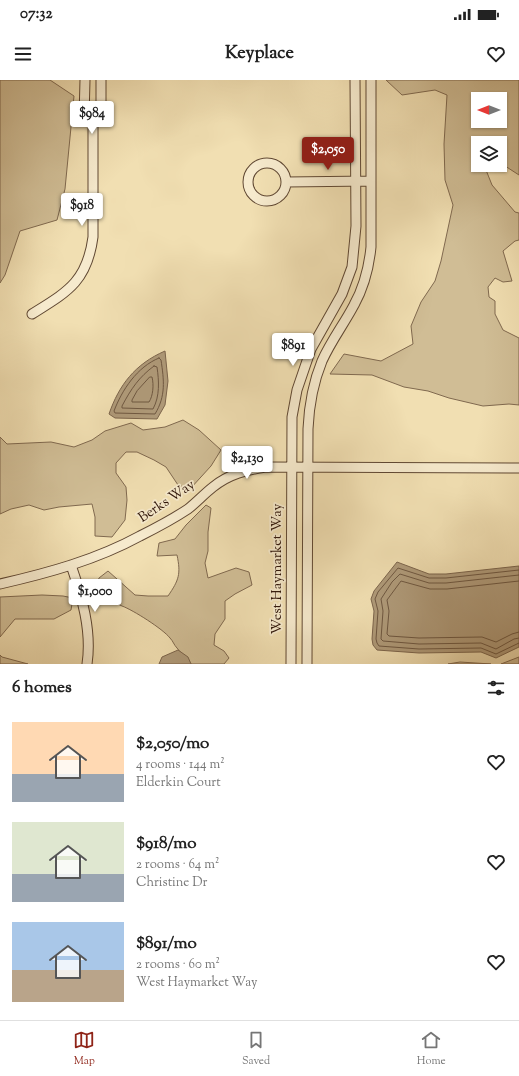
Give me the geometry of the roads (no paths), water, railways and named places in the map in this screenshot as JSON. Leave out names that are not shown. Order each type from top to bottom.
[{"type":"street","points":[[85,80],[84,118],[93,124]]},
{"type":"street","points":[[32,314],[65,294],[77,282],[91,253],[93,237],[93,124],[100,117],[101,80]]},
{"type":"street","name":"West Haymarket Way","points":[[291,664],[292,417],[300,378],[311,349],[342,294],[352,267],[355,240],[356,182],[355,80]]},
{"type":"street","name":"West Haymarket Way","points":[[307,664],[309,409],[317,374],[332,343],[356,301],[367,271],[370,247],[371,80]]},
{"type":"street","points":[[267,162],[277,165],[284,172],[286,182],[284,192],[277,199],[267,201],[257,199],[250,192],[248,182],[250,172],[257,165],[267,162]]},
{"type":"street","points":[[286,182],[371,182]]},
{"type":"street","name":"Berks Way","points":[[0,584],[40,575],[107,552],[158,527],[188,508],[223,480],[244,470],[266,467],[519,468]]},
{"type":"street","points":[[71,565],[82,600],[87,623],[88,664]]},
{"type":"water","points":[[165,351],[168,381],[165,405],[157,419],[115,418],[109,414],[118,394],[130,376],[145,362]]},
{"type":"water","points":[[397,562],[429,574],[446,574],[519,566],[519,647],[496,658],[481,652],[419,653],[377,650],[373,645],[372,639],[374,611],[371,599],[374,591]]},
{"type":"water","points":[[178,650],[188,657],[191,664],[159,664],[162,657]]}]
